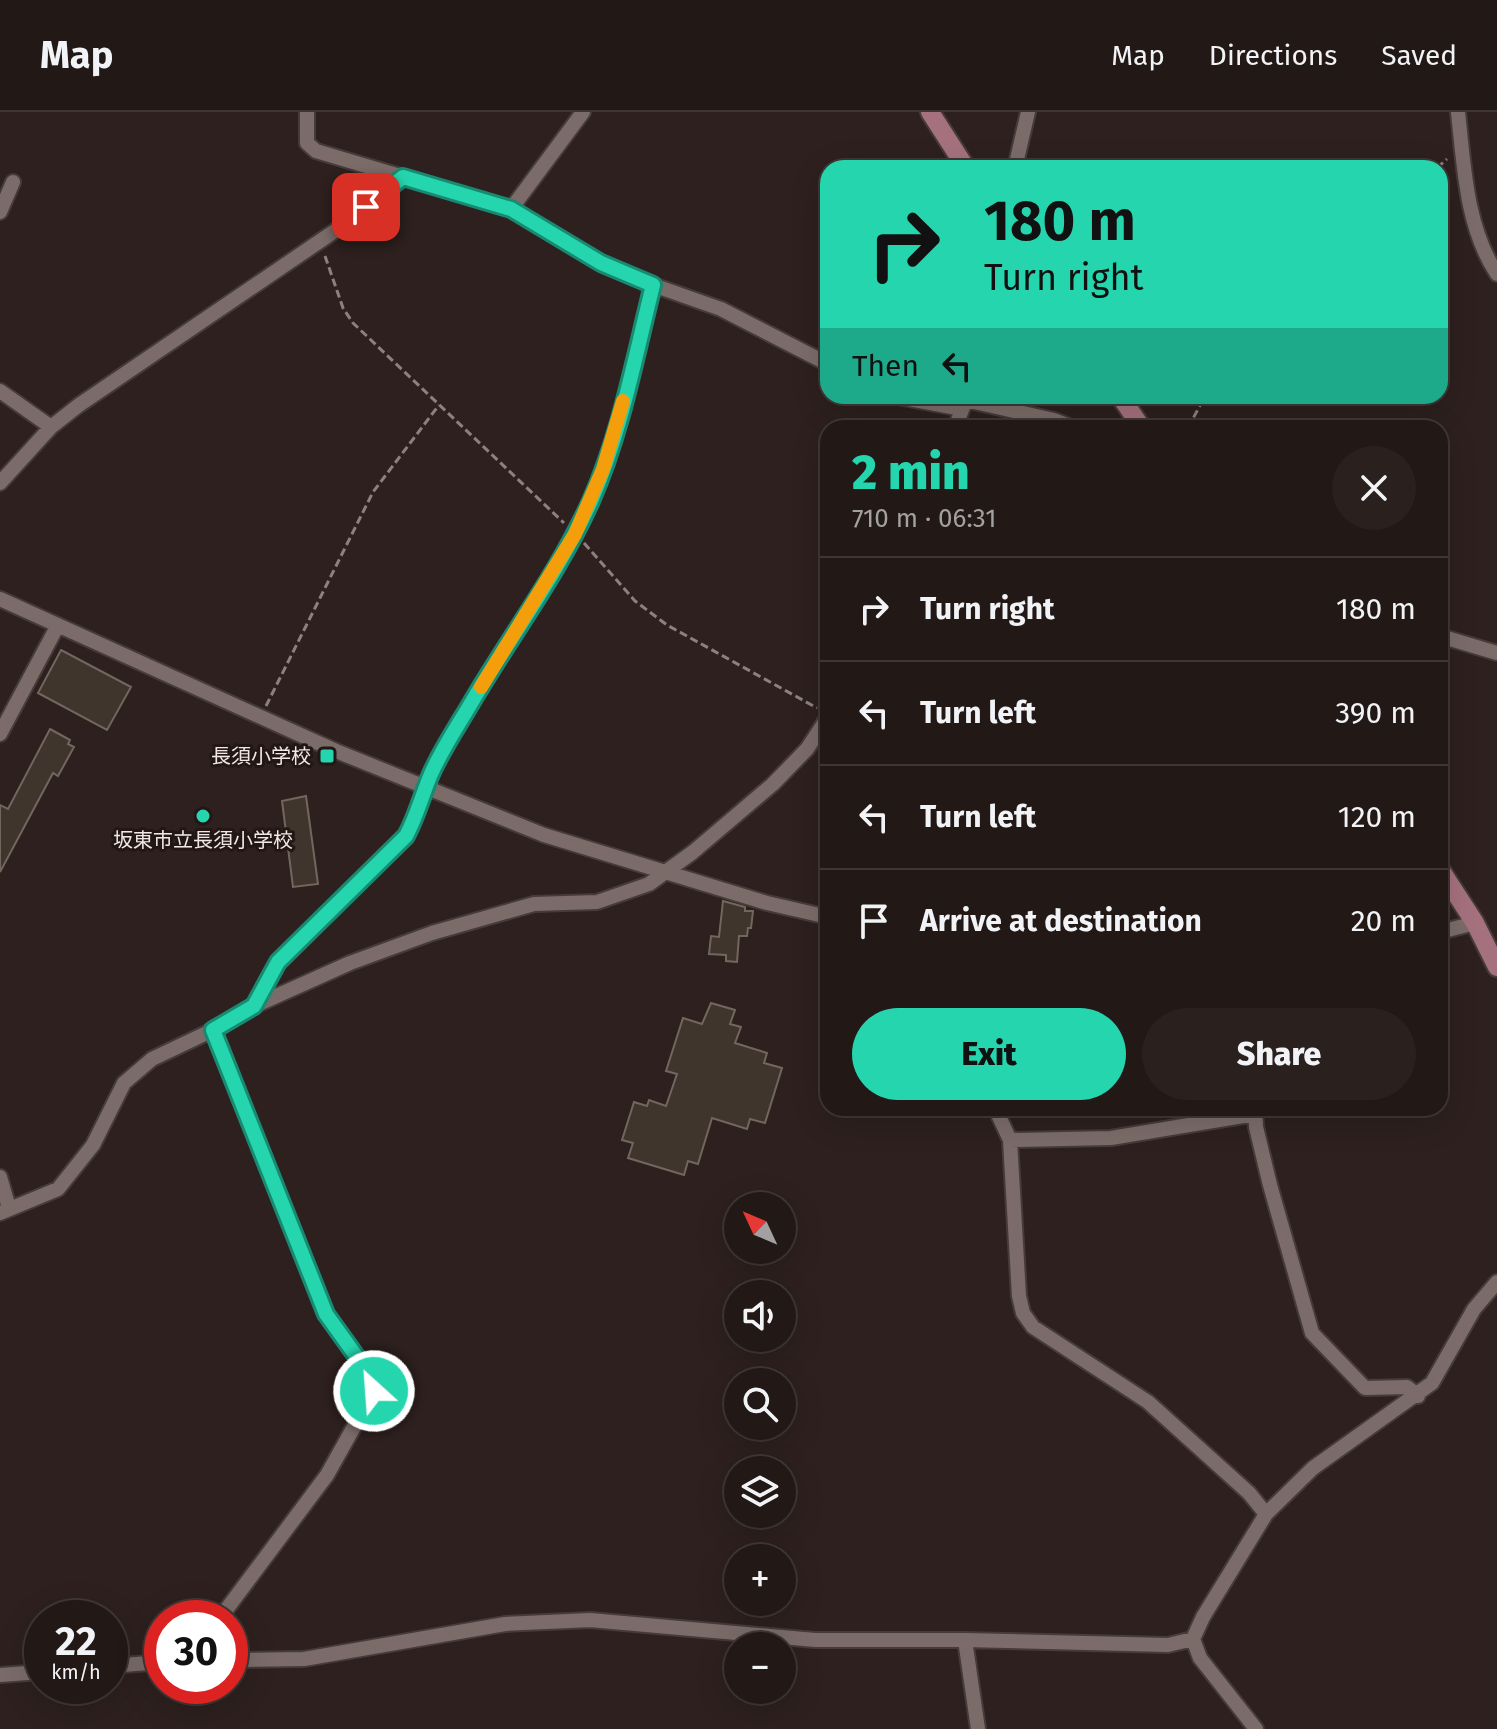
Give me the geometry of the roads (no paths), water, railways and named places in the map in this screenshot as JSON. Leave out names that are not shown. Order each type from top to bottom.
[{"type":"main road","points":[[930,112],[961,160]]},
{"type":"main road","points":[[1448,880],[1485,931],[1497,967]]},
{"type":"street","points":[[307,112],[307,143],[316,151],[511,209],[601,263],[721,309],[820,360]]},
{"type":"street","points":[[511,209],[583,112]]},
{"type":"street","points":[[1017,160],[1028,112]]},
{"type":"street","points":[[1458,112],[1472,218],[1484,254],[1497,274]]},
{"type":"street","points":[[0,483],[51,427],[79,405],[348,222],[403,177]]},
{"type":"street","points":[[0,212],[13,182]]},
{"type":"street","points":[[254,1006],[278,962],[406,836],[432,772],[500,654],[575,534],[613,440],[653,285]]},
{"type":"street","points":[[0,391],[51,427]]},
{"type":"street","points":[[975,404],[1054,420]]},
{"type":"street","points":[[0,599],[260,717],[544,835],[767,903],[820,915]]},
{"type":"street","points":[[0,734],[58,625]]},
{"type":"street","points":[[1448,638],[1497,653]]},
{"type":"street","points":[[0,1177],[4,1210],[58,1189],[93,1145],[124,1083],[152,1059],[254,1006],[350,963],[432,933],[534,904],[597,902],[649,884],[693,852],[773,784],[807,749],[820,729]]},
{"type":"street","points":[[1448,932],[1485,931]]},
{"type":"street","points":[[213,1030],[326,1314],[374,1381],[374,1391],[327,1475],[233,1600]]},
{"type":"street","points":[[999,1116],[1010,1140],[1019,1296],[1023,1313],[1033,1327],[1051,1341],[1148,1402],[1249,1493],[1266,1514]]},
{"type":"street","points":[[1010,1140],[1111,1138],[1228,1116]]},
{"type":"street","points":[[1256,1116],[1270,1185],[1312,1333],[1365,1388],[1407,1387],[1418,1396]]},
{"type":"street","points":[[1256,1729],[1200,1658],[1193,1639],[1203,1617],[1266,1514],[1313,1468],[1418,1396],[1432,1383],[1474,1309],[1497,1282]]},
{"type":"street","points":[[248,1660],[304,1659],[505,1624],[590,1620],[815,1640],[1168,1645],[1193,1639]]},
{"type":"street","points":[[965,1640],[978,1729]]},
{"type":"street","points":[[0,1675],[24,1673]]},
{"type":"place","name":"長須小学校","points":[[327,756]]},
{"type":"place","name":"坂東市立長須小学校","points":[[203,816]]}]
